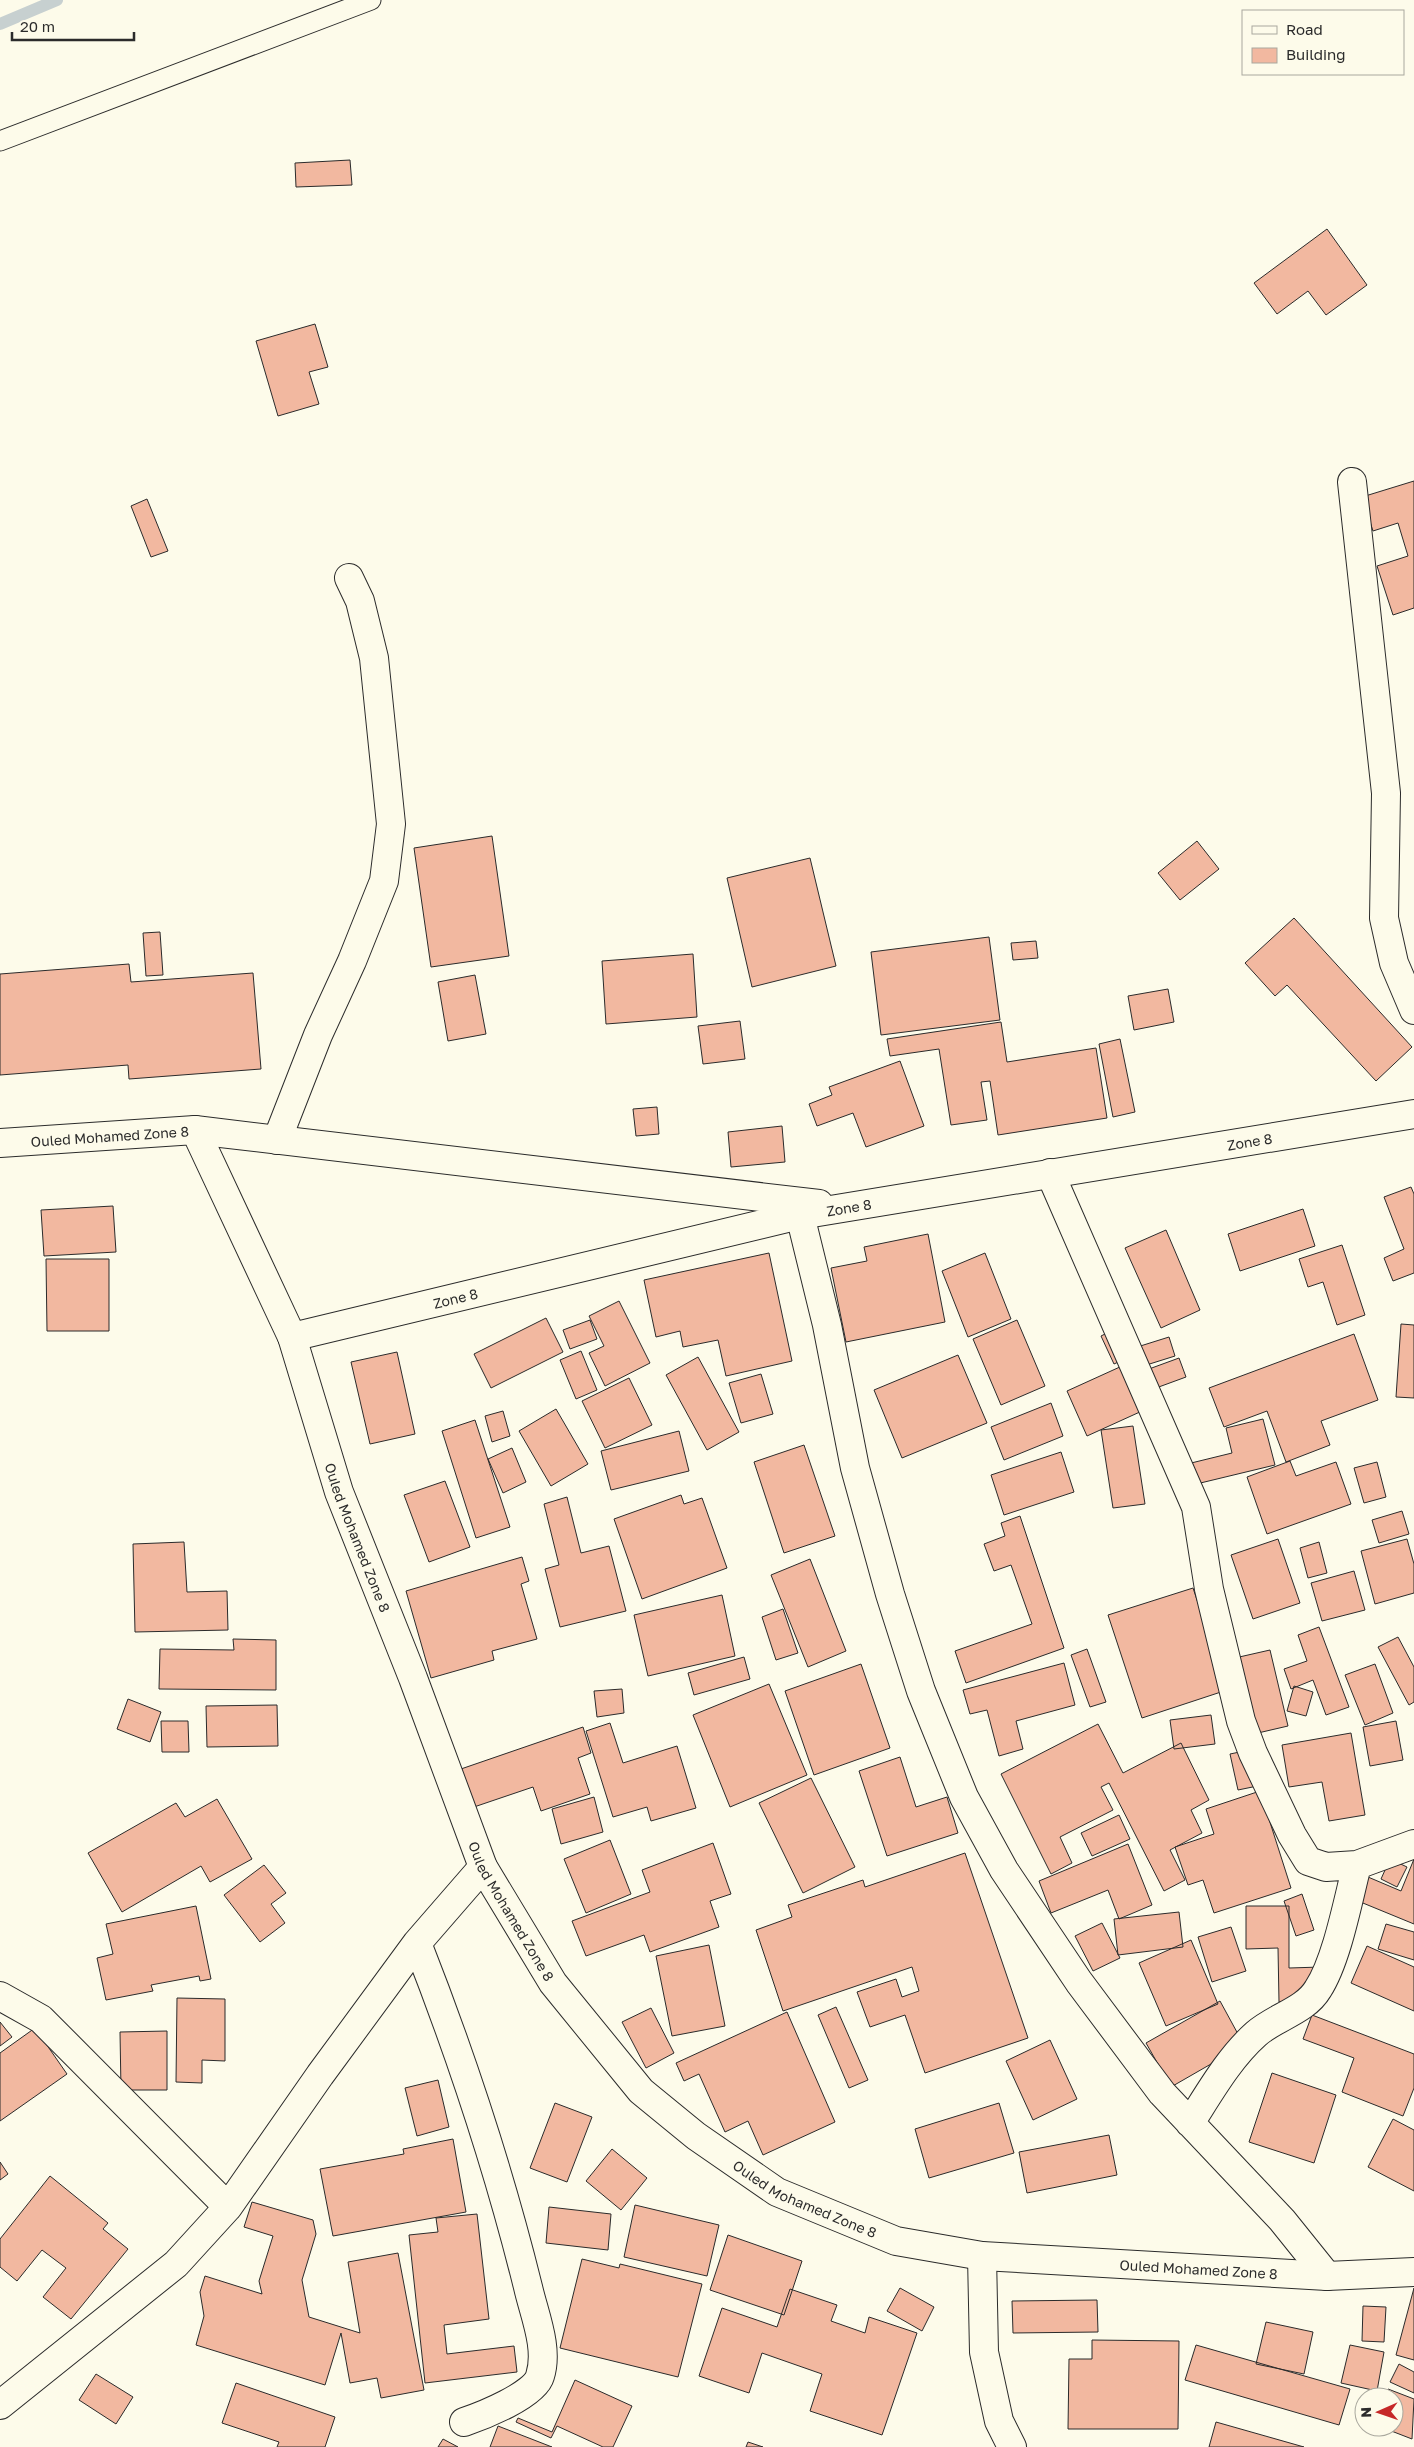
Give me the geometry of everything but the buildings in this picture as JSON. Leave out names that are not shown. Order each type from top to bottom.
[{"type":"street","points":[[1352,482],[1386,793],[1384,918],[1394,963],[1414,1010]]},
{"type":"street","points":[[277,1140],[318,1036],[352,961],[384,881],[391,824],[374,658],[360,601],[349,578]]},
{"type":"street","name":"Zone 8","points":[[292,1337],[800,1214],[1414,1114]]},
{"type":"street","points":[[195,1130],[843,1206]]},
{"type":"street","name":"Ouled Mohamed Zone 8","points":[[0,1143],[195,1130],[292,1337],[339,1492],[413,1678],[484,1867],[553,1983],[641,2091],[696,2136],[777,2192],[896,2241],[982,2256],[1327,2276],[1414,2272]]},
{"type":"street","points":[[1050,1173],[1196,1507],[1210,1589],[1233,1693],[1253,1753],[1292,1835],[1308,1861],[1326,1867],[1357,1865],[1414,1844]]},
{"type":"street","points":[[800,1214],[827,1325],[855,1468],[890,1594],[921,1691],[964,1797],[1004,1870],[1079,1982],[1162,2093],[1282,2220],[1327,2276]]},
{"type":"street","points":[[1190,2122],[1246,2044],[1258,2032],[1310,1999],[1317,1991],[1331,1962],[1357,1865]]},
{"type":"street","points":[[0,2405],[176,2264],[228,2208],[320,2074],[417,1943],[484,1867]]},
{"type":"street","points":[[417,1943],[437,1993],[494,2164],[515,2237],[542,2348],[540,2378],[533,2386],[500,2409],[464,2422]]},
{"type":"street","points":[[0,1996],[41,2019],[228,2208]]},
{"type":"street","points":[[982,2256],[984,2352],[999,2421],[1012,2447]]},
{"type":"lane","points":[[0,141],[371,0]]},
{"type":"waterway","points":[[0,24],[57,0]]}]
